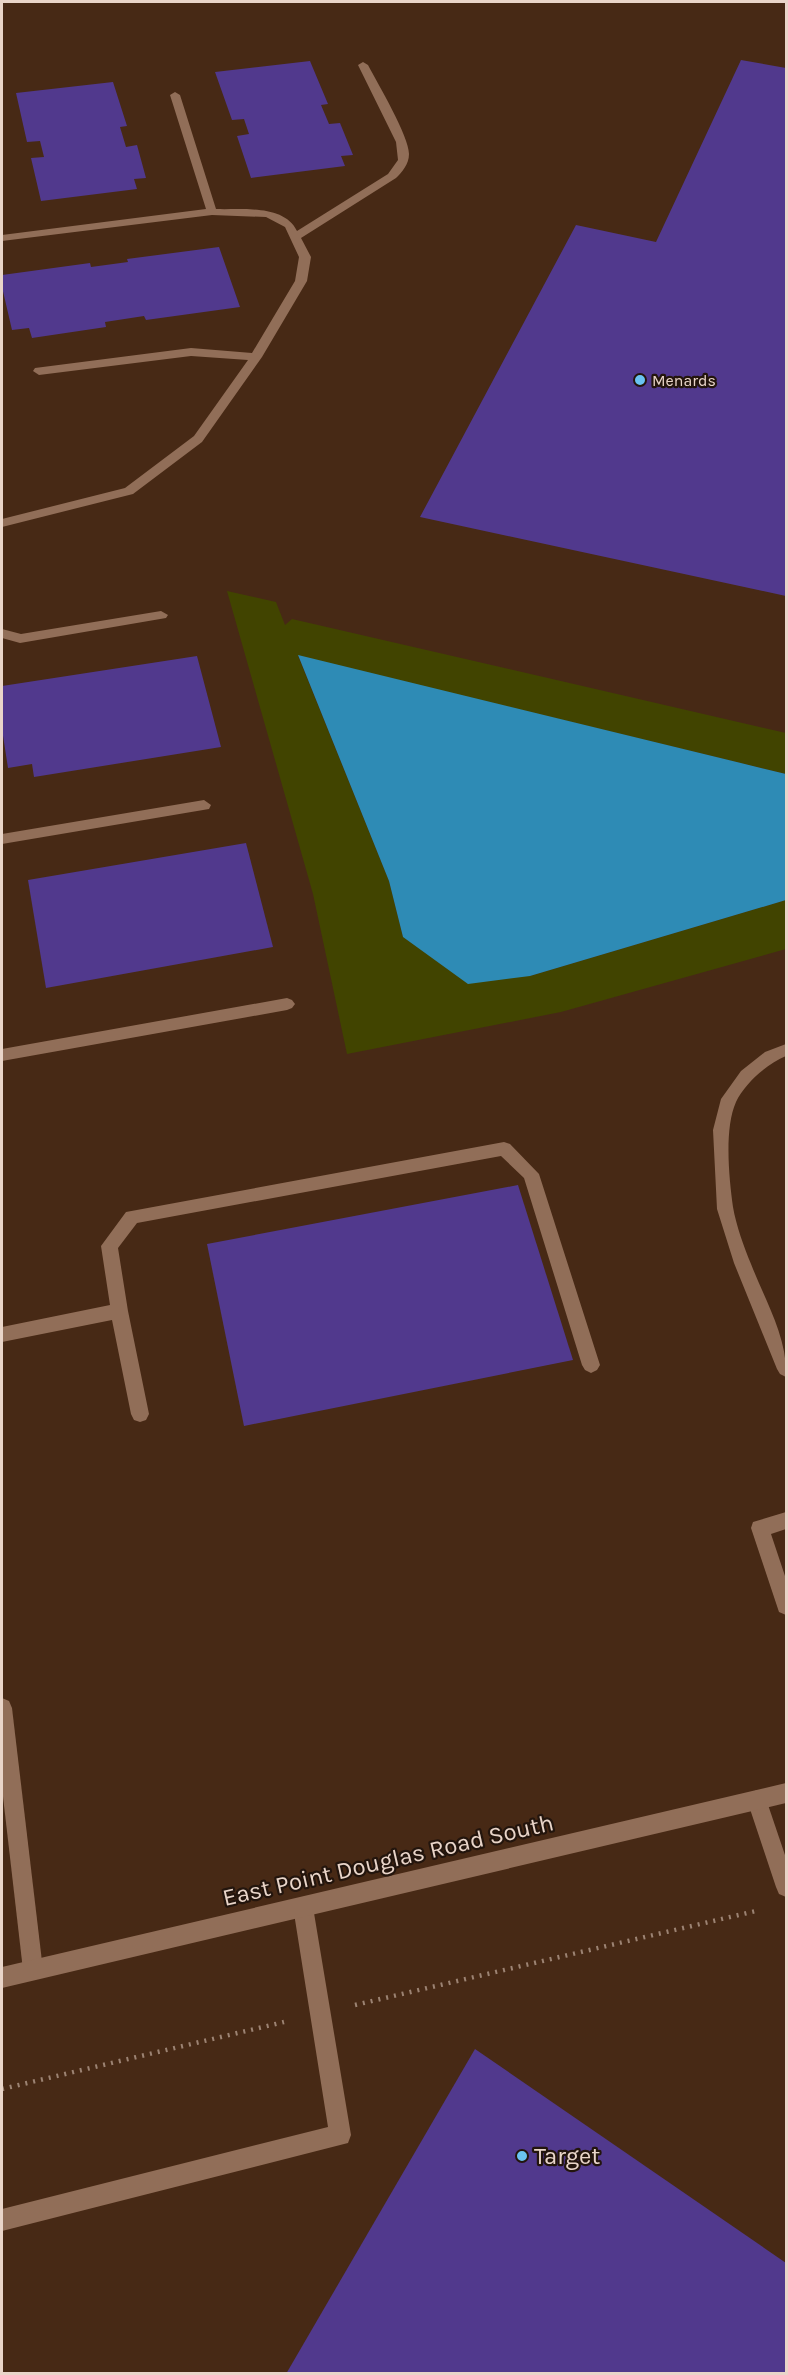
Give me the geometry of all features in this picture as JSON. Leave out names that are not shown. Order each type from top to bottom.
[{"type":"street","points":[[296,237],[392,176],[404,162],[406,153],[363,65]]},
{"type":"street","points":[[176,95],[212,212]]},
{"type":"street","points":[[2,238],[212,212],[268,214],[289,225],[305,257],[301,281],[256,357],[198,439],[129,491],[2,523]]},
{"type":"street","points":[[39,371],[191,352],[256,357]]},
{"type":"street","points":[[2,633],[20,639],[161,615]]},
{"type":"street","points":[[2,839],[204,805]]},
{"type":"street","points":[[2,1055],[287,1004]]},
{"type":"street","points":[[786,1050],[771,1056],[747,1076],[729,1099],[721,1130],[725,1209],[742,1263],[786,1369]]},
{"type":"street","points":[[140,1414],[119,1311],[109,1246],[132,1217],[504,1149],[531,1174],[591,1365]]},
{"type":"street","points":[[2,1335],[119,1311]]},
{"type":"street","points":[[786,1521],[760,1528],[786,1606]]},
{"type":"street","points":[[2,1708],[33,1970]]},
{"type":"street","name":"East Point Douglas Road South","points":[[2,1978],[786,1793]]},
{"type":"street","points":[[757,1800],[786,1887]]},
{"type":"street","points":[[2,2220],[340,2135],[303,1907]]},
{"type":"path","points":[[2,2089],[763,1909]]},
{"type":"shaded area","points":[[227,591],[276,602],[285,625],[292,619],[786,733],[786,774],[298,656],[389,881],[403,937],[530,976],[786,900],[786,949],[561,1012],[347,1054],[313,894]]},
{"type":"water","points":[[298,655],[786,774],[786,900],[530,976],[468,984],[403,937],[389,881]]},
{"type":"building","name":"Menards","points":[[741,60],[786,68],[786,596],[420,517],[576,225],[656,242]]},
{"type":"building","points":[[310,61],[328,104],[321,105],[329,124],[340,123],[353,155],[341,156],[345,166],[251,178],[237,136],[249,134],[244,119],[232,120],[215,72]]},
{"type":"building","points":[[113,82],[127,126],[120,127],[126,147],[137,145],[146,178],[134,179],[137,189],[41,201],[31,158],[44,157],[40,141],[27,142],[16,93]]},
{"type":"building","points":[[219,247],[240,307],[146,320],[144,316],[105,322],[106,327],[32,338],[29,328],[12,330],[2,287],[2,275],[90,263],[91,267],[128,262],[127,259]]},
{"type":"building","points":[[197,656],[221,747],[34,777],[32,764],[8,768],[2,729],[2,686]]},
{"type":"building","points":[[246,843],[273,947],[46,988],[28,880]]},
{"type":"building","points":[[518,1185],[573,1360],[244,1426],[207,1244]]},
{"type":"building","name":"Target","points":[[475,2049],[786,2263],[786,2374],[286,2374]]},
{"type":"place","name":"Menards","points":[[640,380]]},
{"type":"place","name":"Target","points":[[522,2156]]}]
